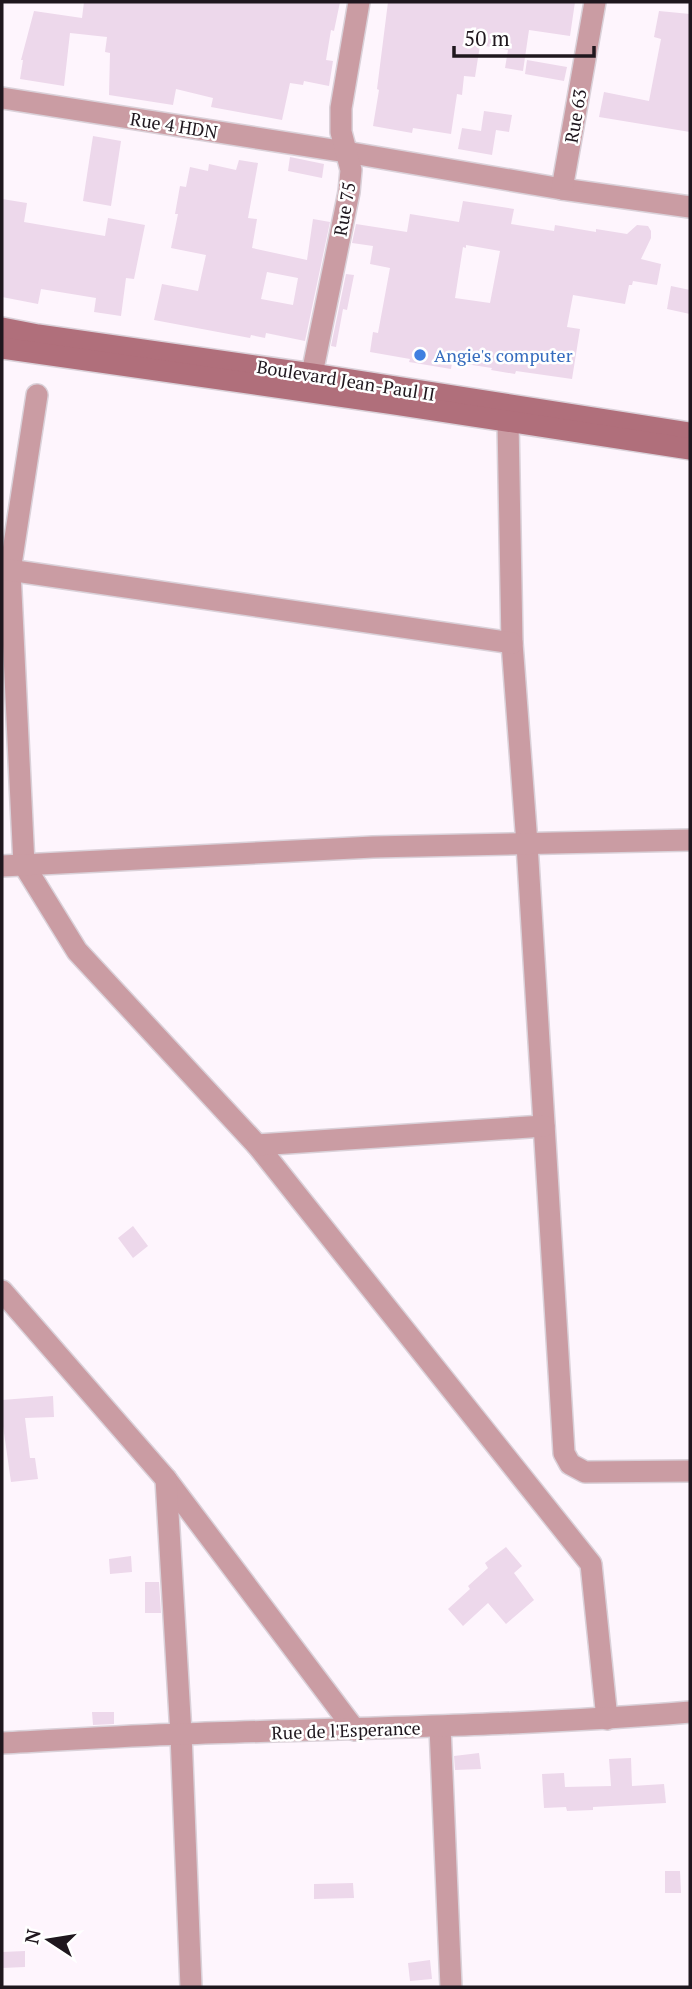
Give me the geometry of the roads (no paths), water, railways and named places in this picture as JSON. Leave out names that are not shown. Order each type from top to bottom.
[{"type":"main road","name":"Boulevard Jean-Paul II","points":[[2,328],[690,433]]},
{"type":"main road","name":"Boulevard Jean-Paul II","points":[[2,348],[690,449]]},
{"type":"street","name":"Rue 75","points":[[312,374],[349,192],[351,170],[341,132],[341,108],[359,2]]},
{"type":"street","name":"Rue 63","points":[[562,189],[595,2]]},
{"type":"street","name":"Rue 4 HDN","points":[[2,98],[562,189],[690,206]]},
{"type":"street","points":[[37,395],[6,570],[24,865],[77,951],[257,1146],[591,1564],[607,1719]]},
{"type":"street","points":[[508,421],[512,643],[564,1453],[570,1464],[584,1472],[690,1471]]},
{"type":"street","points":[[6,570],[512,643]]},
{"type":"street","points":[[2,866],[373,847],[690,840]]},
{"type":"street","points":[[257,1146],[544,1126]]},
{"type":"street","points":[[2,1291],[166,1479],[355,1730]]},
{"type":"street","points":[[166,1479],[181,1734],[191,1987]]},
{"type":"street","name":"Rue de l'Esperance","points":[[2,1743],[181,1734],[440,1727],[690,1713]]},
{"type":"street","points":[[440,1727],[450,1987]]},
{"type":"place","name":"Angie's computer","points":[[420,355]]}]
